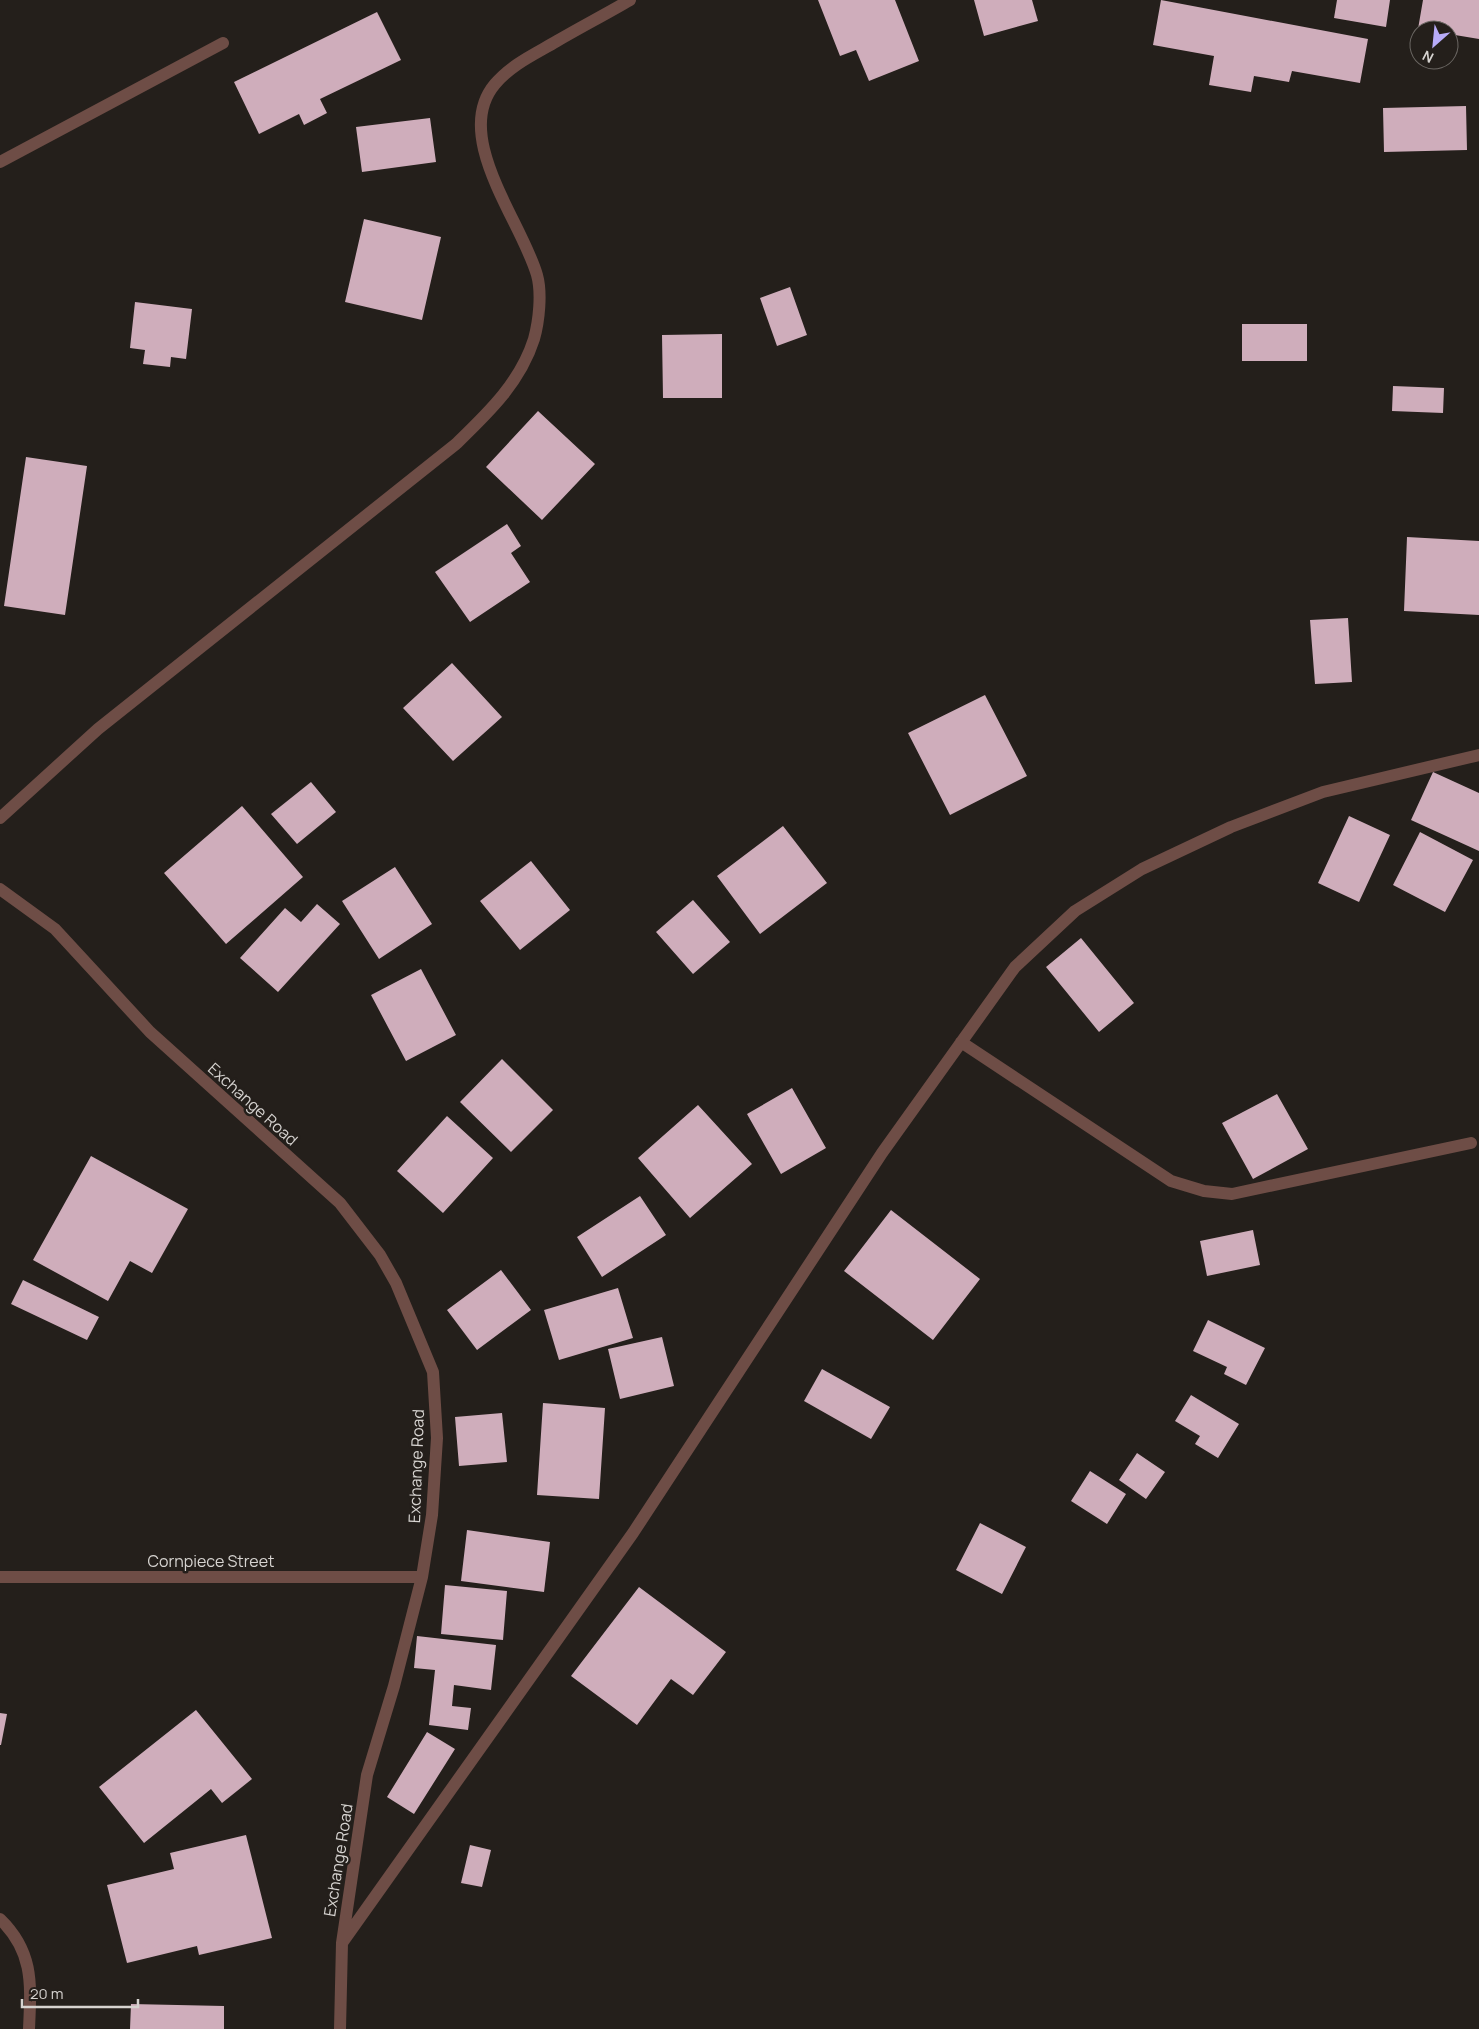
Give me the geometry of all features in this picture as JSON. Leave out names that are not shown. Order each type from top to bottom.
[{"type":"street","points":[[0,818],[98,729],[456,444],[497,405],[521,370],[534,338],[538,306],[537,276],[487,161],[480,134],[483,108],[494,86],[512,67],[630,0]]},
{"type":"street","points":[[0,162],[222,43]]},
{"type":"street","points":[[342,1943],[633,1533],[882,1153],[1015,967],[1075,911],[1142,869],[1231,827],[1323,792],[1479,755]]},
{"type":"street","name":"Exchange Road","points":[[0,889],[20,901],[55,929],[150,1032],[340,1204],[380,1255],[396,1283],[433,1372],[437,1438],[432,1515],[422,1577],[394,1686],[368,1775],[342,1943],[340,2029]]},
{"type":"street","points":[[961,1042],[1171,1181],[1204,1191],[1232,1194],[1471,1143]]},
{"type":"street","name":"Cornpiece Street","points":[[0,1577],[422,1577]]},
{"type":"street","points":[[0,1919],[9,1928],[25,1952],[31,1992],[29,2029]]},
{"type":"building","points":[[818,0],[895,0],[919,61],[869,81],[856,50],[840,56]]},
{"type":"building","points":[[974,0],[1032,0],[1038,21],[984,36]]},
{"type":"building","points":[[1161,0],[1368,39],[1360,83],[1292,71],[1289,82],[1254,76],[1251,92],[1209,85],[1214,56],[1153,45]]},
{"type":"building","points":[[1337,0],[1390,0],[1386,27],[1334,18]]},
{"type":"building","points":[[1423,0],[1479,0],[1479,39],[1459,36],[1459,20],[1420,20]]},
{"type":"building","points":[[377,12],[401,60],[320,99],[327,113],[304,125],[299,114],[259,134],[234,82]]},
{"type":"building","points":[[1466,106],[1467,150],[1384,152],[1383,108]]},
{"type":"building","points":[[430,118],[436,162],[362,172],[356,127]]},
{"type":"building","points":[[364,219],[441,237],[422,320],[345,302]]},
{"type":"building","points":[[790,287],[807,335],[777,346],[760,298]]},
{"type":"building","points":[[135,302],[192,309],[186,359],[171,357],[170,367],[143,364],[145,350],[130,348]]},
{"type":"building","points":[[1242,324],[1307,324],[1307,361],[1242,361]]},
{"type":"building","points":[[722,334],[722,398],[663,398],[662,335]]},
{"type":"building","points":[[1393,386],[1444,388],[1443,413],[1392,411]]},
{"type":"building","points":[[538,411],[595,464],[542,520],[486,467]]},
{"type":"building","points":[[26,457],[87,466],[65,615],[4,606]]},
{"type":"building","points":[[507,524],[521,546],[511,553],[530,582],[470,622],[435,572]]},
{"type":"building","points":[[1407,537],[1479,541],[1479,615],[1404,611]]},
{"type":"building","points":[[1348,618],[1352,682],[1315,684],[1310,620]]},
{"type":"building","points":[[452,663],[502,717],[453,761],[403,708]]},
{"type":"building","points":[[985,695],[1027,776],[950,815],[908,733]]},
{"type":"building","points":[[1433,772],[1479,793],[1479,851],[1411,820]]},
{"type":"building","points":[[311,782],[336,812],[297,844],[271,814]]},
{"type":"building","points":[[242,806],[303,877],[226,944],[164,873]]},
{"type":"building","points":[[1349,816],[1390,835],[1359,902],[1318,883]]},
{"type":"building","points":[[783,826],[827,883],[760,934],[717,876]]},
{"type":"building","points":[[1420,832],[1473,860],[1445,912],[1393,885]]},
{"type":"building","points":[[531,861],[570,910],[520,950],[480,901]]},
{"type":"building","points":[[395,867],[432,924],[379,959],[342,901]]},
{"type":"building","points":[[693,900],[730,942],[693,974],[656,932]]},
{"type":"building","points":[[317,904],[340,924],[278,992],[240,958],[285,908],[301,922]]},
{"type":"building","points":[[1081,938],[1134,1003],[1099,1032],[1046,967]]},
{"type":"building","points":[[421,969],[456,1035],[406,1061],[371,995]]},
{"type":"building","points":[[502,1059],[553,1110],[511,1152],[460,1102]]},
{"type":"building","points":[[792,1088],[826,1148],[781,1174],[747,1114]]},
{"type":"building","points":[[1277,1094],[1308,1149],[1253,1179],[1222,1123]]},
{"type":"building","points":[[698,1105],[752,1164],[690,1218],[638,1158]]},
{"type":"building","points":[[447,1116],[493,1158],[443,1213],[397,1171]]},
{"type":"building","points":[[91,1156],[188,1209],[152,1273],[130,1261],[108,1301],[33,1260]]},
{"type":"building","points":[[640,1196],[666,1235],[602,1277],[577,1237]]},
{"type":"building","points":[[891,1210],[980,1279],[933,1340],[844,1271]]},
{"type":"building","points":[[1253,1230],[1260,1265],[1207,1276],[1200,1241]]},
{"type":"building","points":[[501,1270],[531,1310],[477,1350],[447,1310]]},
{"type":"building","points":[[23,1280],[99,1317],[87,1340],[11,1304]]},
{"type":"building","points":[[618,1288],[633,1338],[559,1360],[544,1310]]},
{"type":"building","points":[[1208,1320],[1265,1348],[1246,1385],[1224,1374],[1227,1367],[1193,1351]]},
{"type":"building","points":[[662,1337],[674,1386],[620,1399],[608,1349]]},
{"type":"building","points":[[822,1369],[890,1407],[871,1439],[804,1401]]},
{"type":"building","points":[[1191,1395],[1239,1424],[1218,1458],[1195,1444],[1200,1436],[1175,1421]]},
{"type":"building","points":[[543,1403],[605,1408],[599,1499],[537,1495]]},
{"type":"building","points":[[502,1413],[507,1462],[459,1466],[455,1417]]},
{"type":"building","points":[[1137,1453],[1165,1472],[1146,1499],[1119,1480]]},
{"type":"building","points":[[1090,1471],[1126,1494],[1107,1524],[1071,1501]]},
{"type":"building","points":[[980,1523],[1026,1547],[1002,1594],[956,1570]]},
{"type":"building","points":[[467,1530],[550,1542],[544,1592],[461,1581]]},
{"type":"building","points":[[445,1585],[507,1591],[503,1640],[441,1634]]},
{"type":"building","points":[[639,1587],[726,1652],[693,1695],[671,1679],[637,1725],[571,1676]]},
{"type":"building","points":[[417,1636],[496,1645],[491,1690],[454,1685],[452,1706],[471,1708],[468,1730],[429,1725],[435,1670],[414,1668]]},
{"type":"building","points":[[196,1710],[252,1779],[222,1803],[211,1789],[144,1843],[99,1787]]},
{"type":"building","points":[[0,1713],[7,1714],[1,1745],[0,1745]]},
{"type":"building","points":[[427,1732],[455,1749],[414,1814],[387,1797]]},
{"type":"building","points":[[246,1835],[272,1938],[199,1955],[197,1946],[127,1963],[107,1885],[174,1869],[170,1853]]},
{"type":"building","points":[[470,1845],[491,1850],[482,1887],[461,1883]]},
{"type":"building","points":[[131,2004],[224,2006],[224,2029],[130,2029]]}]
